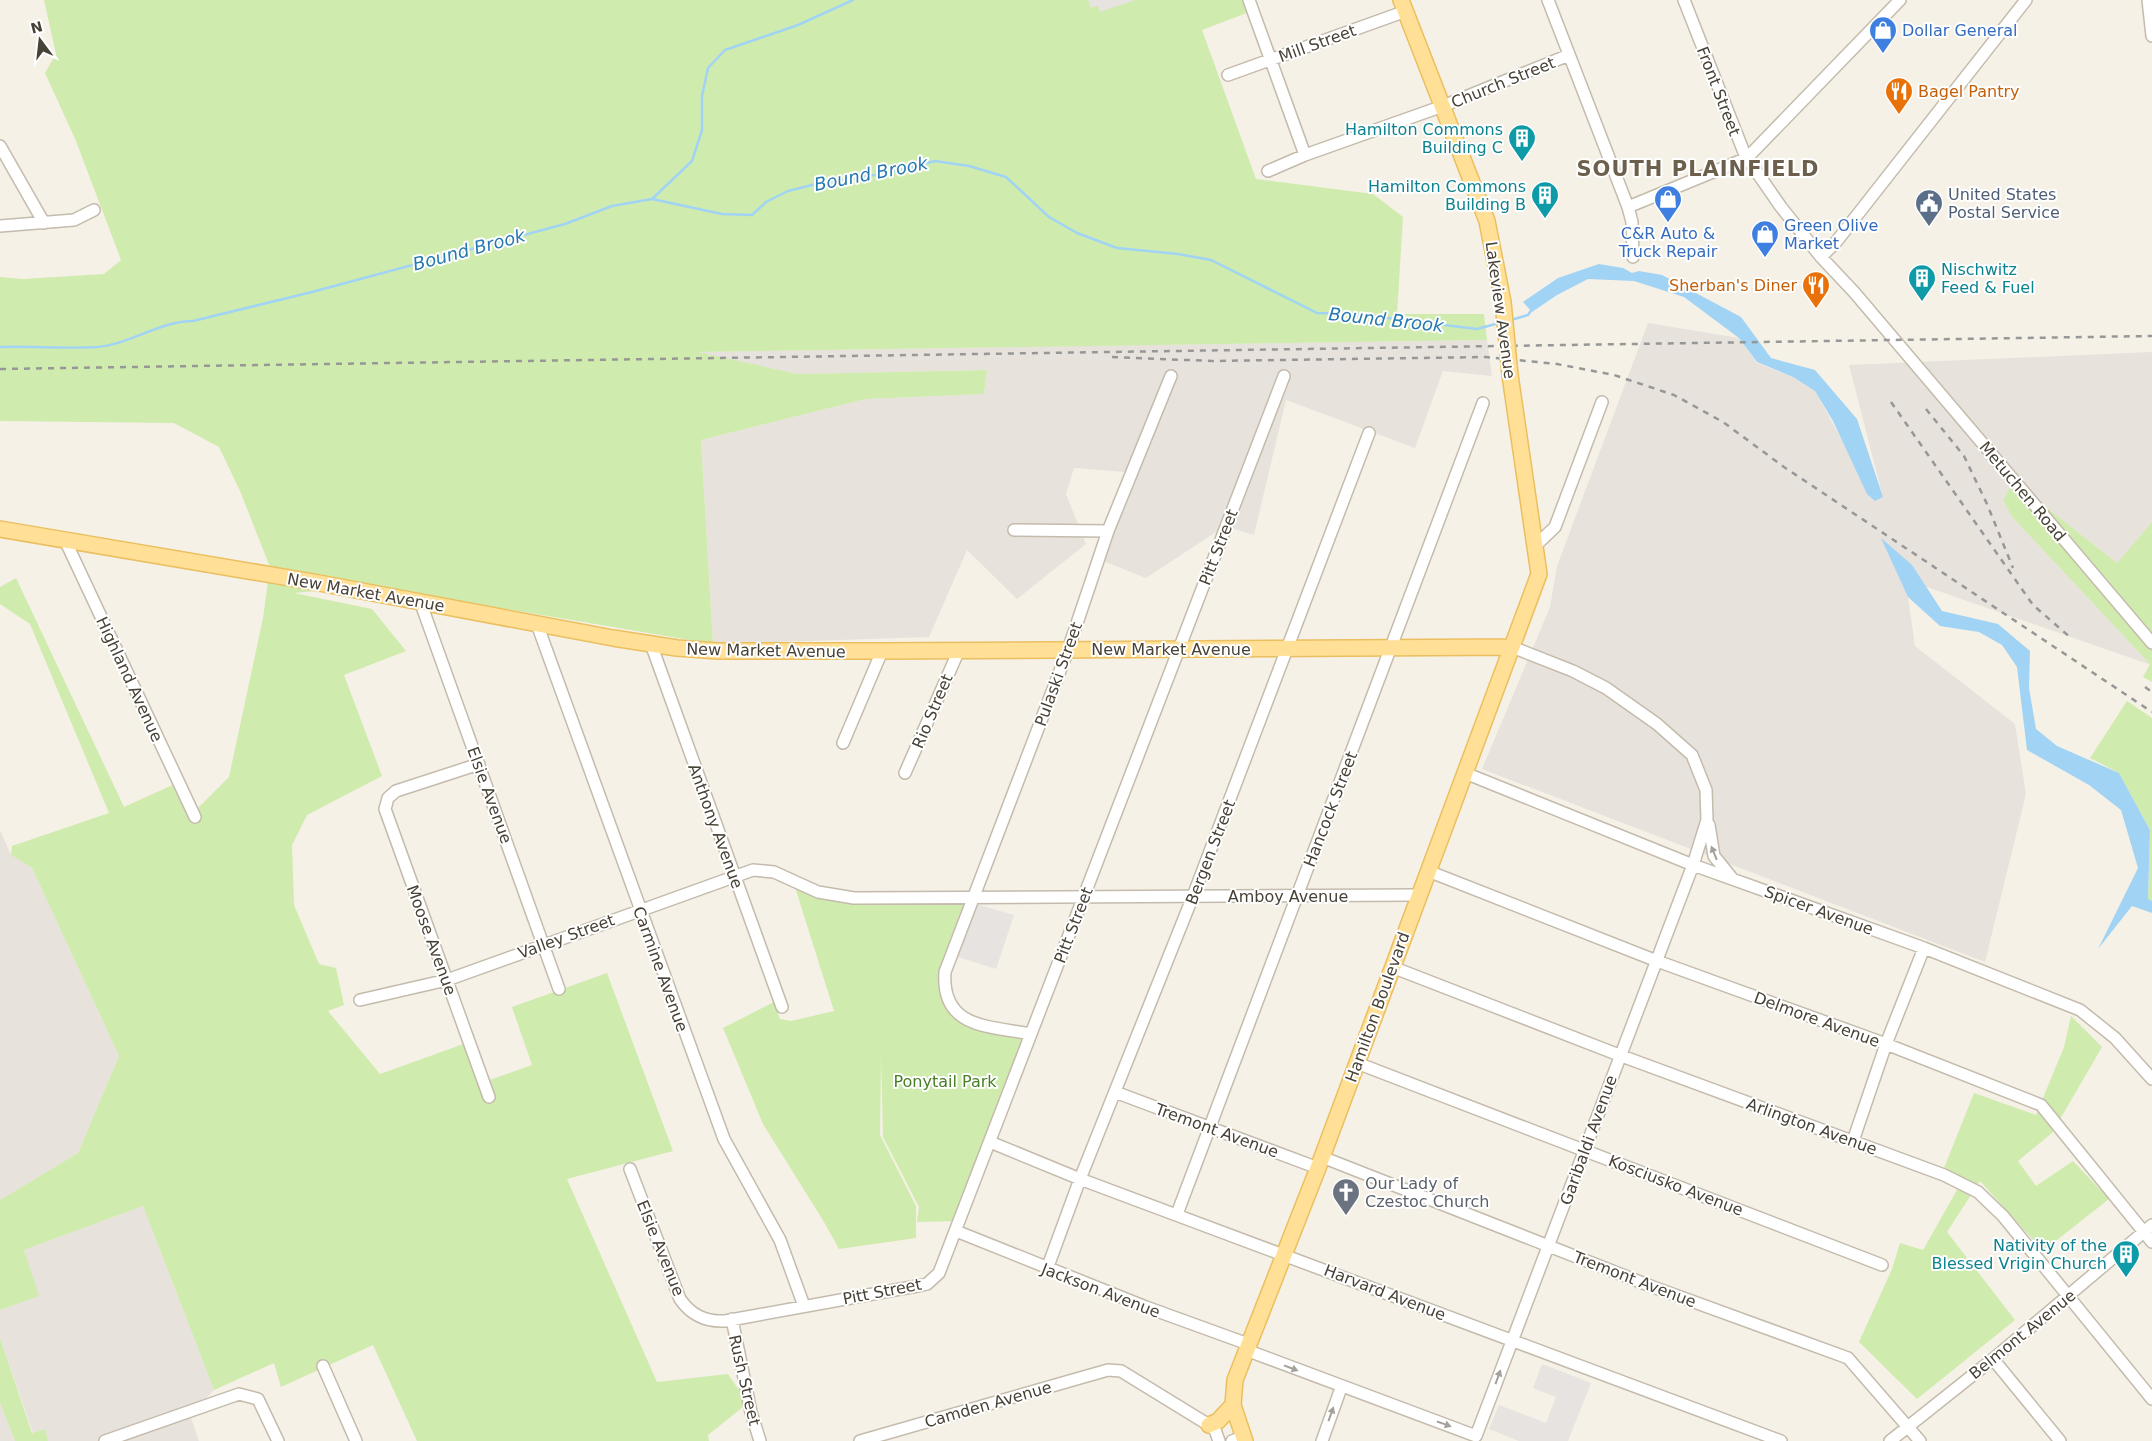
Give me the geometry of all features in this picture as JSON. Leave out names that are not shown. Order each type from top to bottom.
[{"type":"main road","name":"Lakeview Avenue","points":[[1404,5],[1488,221],[1503,302],[1510,375],[1539,574]]},
{"type":"main road","name":"New Market Avenue","points":[[0,529],[420,601],[651,644],[718,651],[1512,647]]},
{"type":"main road","name":"Hamilton Boulevard","points":[[1240,1440],[1233,1404],[1235,1380],[1320,1162],[1539,574]]},
{"type":"main road","points":[[1210,1425],[1218,1421],[1233,1404]]},
{"type":"street","points":[[1548,0],[1628,207],[1632,222],[1633,257]]},
{"type":"street","name":"Front Street","points":[[1684,0],[1736,136],[1747,158],[1781,207],[1894,340]]},
{"type":"street","points":[[1628,207],[1747,158],[1900,0]]},
{"type":"street","points":[[1822,257],[1836,242],[2026,0]]},
{"type":"street","points":[[2148,0],[2152,36]]},
{"type":"street","points":[[1250,3],[1305,155]]},
{"type":"street","name":"Mill Street","points":[[1228,75],[1404,5]]},
{"type":"street","name":"Church Street","points":[[1268,171],[1305,155],[1443,106],[1570,55]]},
{"type":"street","points":[[0,146],[44,223]]},
{"type":"street","points":[[0,226],[74,220],[94,210]]},
{"type":"street","name":"Metuchen Road","points":[[1894,340],[2152,643]]},
{"type":"street","name":"Pulaski Street","points":[[1032,1034],[978,1025],[961,1017],[954,1010],[946,994],[945,972],[1068,650],[1108,531],[1171,376]]},
{"type":"street","name":"Pitt Street","points":[[732,1319],[927,1284],[939,1273],[1284,376]]},
{"type":"street","points":[[1535,546],[1555,528],[1602,402]]},
{"type":"street","name":"Hancock Street","points":[[1177,1214],[1483,403]]},
{"type":"street","name":"Bergen Street","points":[[1047,1269],[1080,1178],[1193,896],[1369,433]]},
{"type":"street","points":[[1014,530],[1108,531]]},
{"type":"street","name":"Highland Avenue","points":[[65,540],[195,817]]},
{"type":"street","name":"Elsie Avenue","points":[[420,601],[559,989]]},
{"type":"street","name":"Carmine Avenue","points":[[537,624],[724,1139],[780,1240],[804,1306]]},
{"type":"street","name":"Anthony Avenue","points":[[651,644],[782,1007]]},
{"type":"street","points":[[1512,647],[1589,679],[1657,724],[1692,755],[1706,790],[1707,820],[1714,856],[1734,880]]},
{"type":"street","name":"Rio Street","points":[[905,772],[959,650]]},
{"type":"street","points":[[843,743],[882,651]]},
{"type":"street","name":"Moose Avenue","points":[[478,764],[400,790],[388,798],[386,814],[489,1097]]},
{"type":"street","name":"Spicer Avenue","points":[[1465,773],[1694,865],[1924,948],[2080,1010],[2116,1038],[2152,1079]]},
{"type":"street","name":"Garibaldi Avenue","points":[[1484,1415],[1619,1056],[1694,865],[1707,820]]},
{"type":"street","name":"Valley Street","points":[[360,1000],[447,980],[734,875],[753,870],[766,871],[818,892],[842,897],[886,898]]},
{"type":"street","name":"Delmore Avenue","points":[[1428,870],[1657,961],[1886,1044],[2041,1104],[2148,1229],[2152,1242]]},
{"type":"street","name":"Amboy Avenue","points":[[886,898],[1419,895]]},
{"type":"street","points":[[1853,1141],[1886,1044],[1924,948]]},
{"type":"street","name":"Arlington Avenue","points":[[1392,967],[1619,1056],[1944,1175],[1978,1192],[2004,1216],[2152,1399]]},
{"type":"street","name":"Kosciusko Avenue","points":[[1357,1062],[1882,1265]]},
{"type":"street","name":"Tremont Avenue","points":[[1115,1092],[1320,1162],[1848,1358],[1920,1441]]},
{"type":"street","name":"Harvard Avenue","points":[[990,1142],[1080,1178],[1780,1441]]},
{"type":"street","name":"Elsie Avenue","points":[[630,1169],[678,1294],[685,1306],[699,1317],[707,1320],[732,1319]]},
{"type":"street","name":"Belmont Avenue","points":[[1890,1441],[1993,1360],[2148,1229]]},
{"type":"street","name":"Jackson Avenue","points":[[956,1231],[1047,1269],[1247,1347],[1341,1388],[1476,1436],[1484,1415]]},
{"type":"street","name":"Rush Street","points":[[732,1319],[751,1412],[760,1441]]},
{"type":"street","points":[[1993,1360],[2060,1441]]},
{"type":"street","points":[[323,1366],[356,1441]]},
{"type":"street","name":"Camden Avenue","points":[[860,1441],[1108,1370],[1121,1371],[1210,1425]]},
{"type":"street","points":[[1322,1441],[1341,1388]]},
{"type":"street","points":[[105,1441],[239,1394],[258,1399],[278,1441]]},
{"type":"street","points":[[1210,1425],[1215,1430],[1219,1441]]},
{"type":"shaded area","points":[[1088,0],[1135,0],[1100,12],[1098,6],[1091,8]]},
{"type":"shaded area","points":[[1648,323],[1739,338],[1757,363],[1793,377],[1815,391],[1875,501],[1883,497],[1849,365],[2152,352],[2152,522],[2117,563],[2013,481],[2003,501],[2013,518],[2151,665],[1927,587],[1908,597],[1915,646],[2015,724],[2026,794],[1985,962],[1482,769],[1550,607],[1557,566]]},
{"type":"shaded area","points":[[1487,340],[1492,376],[1443,371],[1415,448],[1286,400],[1254,535],[1225,526],[1146,578],[1103,561],[1137,473],[1074,468],[1066,494],[1086,544],[1017,599],[967,550],[929,637],[713,644],[701,440],[866,399],[984,394],[987,370],[798,374],[693,352]]},
{"type":"shaded area","points":[[0,830],[11,855],[32,868],[119,1056],[78,1153],[0,1200]]},
{"type":"shaded area","points":[[976,904],[1014,915],[996,969],[958,957]]},
{"type":"shaded area","points":[[143,1206],[214,1390],[190,1415],[199,1441],[48,1441],[44,1429],[33,1433],[0,1338],[0,1310],[38,1296],[24,1250]]},
{"type":"shaded area","points":[[1542,1364],[1591,1383],[1568,1441],[1519,1441],[1489,1429],[1499,1405],[1546,1423],[1556,1397],[1533,1388]]},
{"type":"shaded area","points":[[0,1403],[15,1441],[0,1441]]},
{"type":"green space","points":[[44,0],[1248,0],[1252,11],[1202,30],[1256,179],[1373,194],[1403,217],[1397,314],[1484,314],[1487,340],[697,352],[798,374],[987,370],[984,394],[866,399],[701,440],[713,644],[372,586],[294,593],[372,609],[406,651],[344,675],[382,776],[307,815],[292,845],[294,905],[319,964],[336,968],[344,1005],[328,1011],[380,1074],[469,1042],[484,1082],[532,1065],[512,1007],[607,973],[673,1151],[567,1179],[657,1382],[728,1374],[748,1403],[708,1435],[709,1441],[417,1441],[373,1345],[281,1387],[274,1363],[214,1390],[143,1206],[24,1250],[39,1296],[0,1310],[0,1200],[78,1153],[119,1056],[32,868],[11,855],[12,846],[109,813],[30,624],[0,604],[0,587],[16,578],[124,807],[177,783],[198,808],[229,777],[263,618],[270,567],[240,491],[219,447],[174,423],[0,421],[0,277],[23,279],[104,274],[121,260],[76,141],[45,73],[56,54]]},
{"type":"green space","points":[[2013,481],[2117,563],[2152,522],[2152,682],[2143,677],[2150,664],[2013,518],[2003,501]]},
{"type":"green space","points":[[2127,701],[2152,718],[2152,901],[2148,900],[2150,830],[2119,773],[2090,758]]},
{"type":"green space","name":"Ponytail Park","points":[[794,884],[874,899],[973,898],[943,982],[964,1019],[1031,1030],[960,1221],[917,1222],[919,1207],[883,1137],[881,1056],[880,1135],[916,1206],[916,1238],[839,1249],[763,1124],[723,1028],[774,1002],[780,1019],[791,1021],[834,1011]]},
{"type":"green space","points":[[2071,1016],[2102,1047],[2052,1133],[2018,1161],[2036,1186],[2073,1161],[2109,1199],[2043,1251],[1980,1181],[1947,1232],[2015,1320],[1917,1399],[1859,1342],[1892,1269],[1900,1243],[1923,1250],[1957,1190],[1944,1168],[1974,1093],[2036,1115],[2064,1047]]},
{"type":"green space","points":[[0,1338],[32,1433],[45,1429],[48,1441],[15,1441],[0,1403]]},
{"type":"water","points":[[1599,264],[1623,268],[1632,273],[1639,271],[1662,275],[1741,317],[1771,358],[1815,370],[1857,419],[1883,497],[1875,501],[1867,494],[1833,421],[1815,391],[1793,377],[1757,362],[1739,338],[1684,297],[1634,281],[1588,279],[1557,295],[1532,312],[1523,302],[1558,278]]},
{"type":"water","points":[[1881,538],[1912,565],[1942,611],[1998,624],[2030,651],[2029,688],[2036,729],[2057,746],[2119,773],[2150,830],[2148,899],[2152,901],[2152,913],[2132,906],[2098,949],[2138,868],[2121,810],[2089,785],[2027,750],[2017,667],[2002,645],[1979,632],[1940,626],[1908,597]]},
{"type":"waterway","points":[[652,199],[692,161],[702,130],[702,96],[708,68],[725,50],[798,25],[853,0]]},
{"type":"waterway","name":"Bound Brook","points":[[0,347],[85,348],[110,345],[157,328],[312,292],[565,224],[612,206],[652,199],[722,214],[752,215],[766,202],[788,191],[820,183],[888,173],[935,161],[969,166],[1006,177],[1049,217],[1077,233],[1117,248],[1178,254],[1211,260],[1317,313],[1355,314],[1477,329],[1499,323]]},
{"type":"waterway","name":"Bound Brook","points":[[1511,320],[1528,315],[1532,309]]},
{"type":"railway","points":[[0,369],[2152,336]]},
{"type":"railway","points":[[1112,357],[1212,361],[1486,357],[1557,364],[1614,375],[1674,395],[1723,422],[1784,467],[2152,712]]},
{"type":"railway","points":[[1891,402],[2033,605],[2071,638]]},
{"type":"railway","points":[[1926,409],[1964,456],[1987,504],[2013,568]]},
{"type":"railway","points":[[2145,687],[2152,692]]},
{"type":"place","name":"Dollar General","points":[[1883,54]]},
{"type":"place","name":"Bagel Pantry","points":[[1899,115]]},
{"type":"place","name":"Hamilton Commons Building C","points":[[1522,162]]},
{"type":"place","name":"Hamilton Commons Building B","points":[[1545,219]]},
{"type":"place","name":"C&R Auto & Truck Repair","points":[[1668,223]]},
{"type":"place","name":"United States Postal Service","points":[[1929,227]]},
{"type":"place","name":"Green Olive Market","points":[[1765,258]]},
{"type":"place","name":"Nischwitz Feed & Fuel","points":[[1922,302]]},
{"type":"place","name":"Sherban's Diner","points":[[1816,309]]},
{"type":"place","name":"Our Lady of Czestoc Church","points":[[1346,1216]]},
{"type":"place","name":"Nativity of the Blessed Vrigin Church","points":[[2126,1278]]},
{"type":"district","name":"SOUTH PLAINFIELD","points":[[1698,169]]}]
